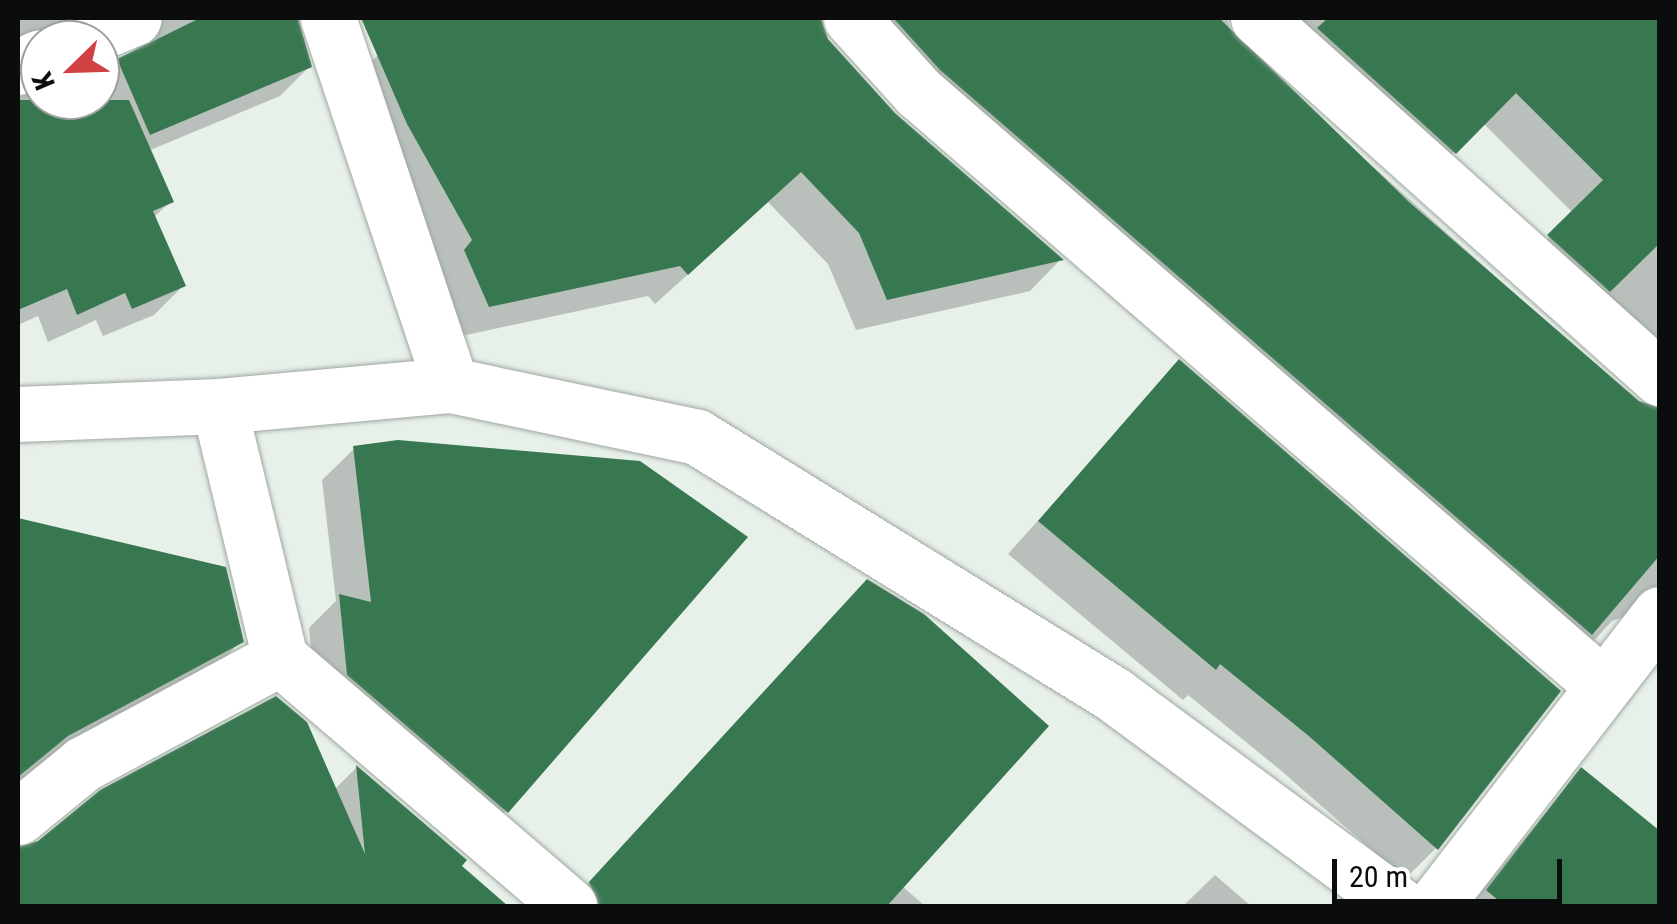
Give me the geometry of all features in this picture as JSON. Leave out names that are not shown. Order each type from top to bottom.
[{"type":"street","points":[[328,18],[452,385]]},
{"type":"street","points":[[851,18],[918,92],[1602,685]]},
{"type":"street","points":[[1258,18],[1660,378]]},
{"type":"street","points":[[18,414],[219,406],[452,385],[697,438],[1112,694],[1400,906]]},
{"type":"street","points":[[219,406],[280,658],[570,906]]},
{"type":"street","points":[[1434,906],[1660,614]]},
{"type":"street","points":[[18,818],[84,764],[280,658]]},
{"type":"building","points":[[200,18],[298,18],[312,67],[150,135],[120,66],[120,58]]},
{"type":"building","points":[[361,18],[821,18],[828,39],[895,113],[1064,260],[887,300],[859,233],[801,172],[688,275],[680,266],[489,307],[464,250],[472,240],[407,124]]},
{"type":"building","points":[[893,18],[1219,18],[1409,202],[1639,401],[1660,408],[1660,555],[1592,635],[940,70]]},
{"type":"building","points":[[1328,18],[1660,18],[1660,243],[1610,292],[1547,235],[1603,180],[1516,93],[1456,154],[1317,28]]},
{"type":"building","points":[[18,100],[20,120],[120,120],[120,100],[129,100],[174,202],[153,211],[186,286],[132,309],[125,293],[77,315],[67,289],[18,310]]},
{"type":"building","points":[[1179,359],[1561,691],[1438,850],[1310,737],[1220,664],[1216,670],[1038,521]]},
{"type":"building","points":[[398,440],[640,461],[748,537],[508,813],[347,675],[339,594],[371,602],[353,446]]},
{"type":"building","points":[[18,518],[226,567],[244,642],[68,736],[18,777]]},
{"type":"building","points":[[867,579],[924,614],[1049,726],[887,906],[599,906],[589,882]]},
{"type":"building","points":[[276,696],[307,722],[365,854],[356,765],[467,860],[462,866],[508,906],[18,906],[18,847],[38,841],[100,790]]},
{"type":"building","points":[[1581,767],[1660,831],[1660,906],[1505,906],[1486,890]]}]
